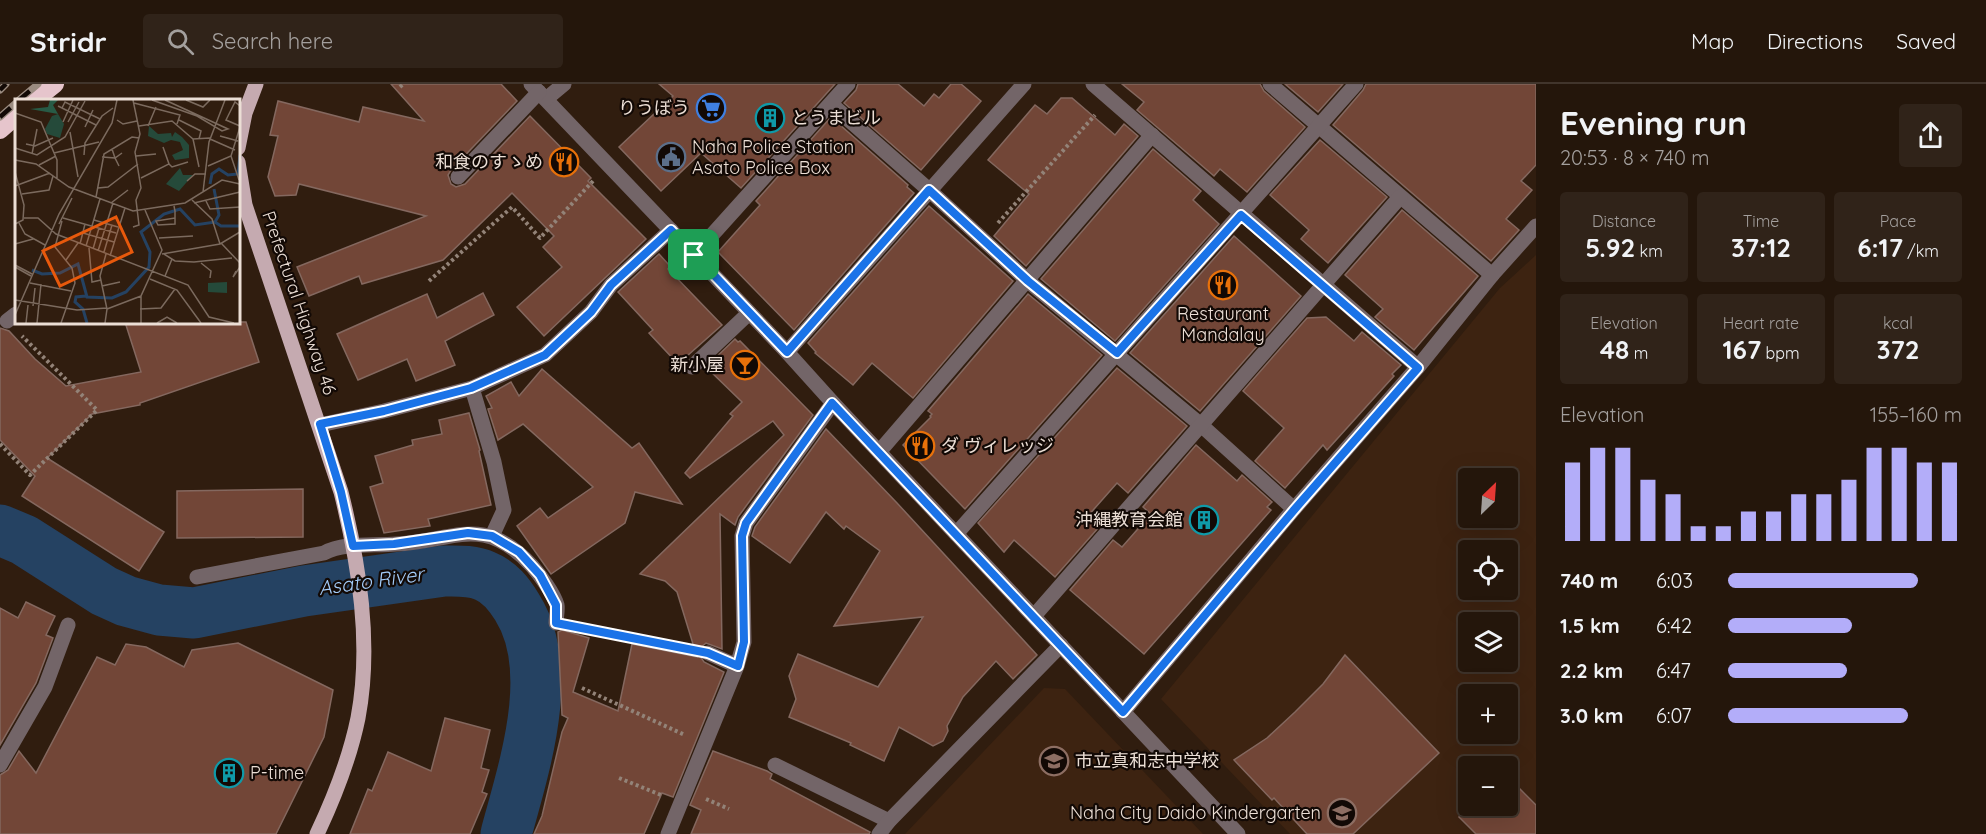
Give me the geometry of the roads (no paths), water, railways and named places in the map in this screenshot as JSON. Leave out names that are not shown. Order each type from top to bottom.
[{"type":"highway","points":[[36,99],[55,84]]},
{"type":"highway","points":[[0,130],[15,117]]},
{"type":"main road","points":[[240,138],[245,113],[256,84]]},
{"type":"main road","name":"Prefectural Highway 46","points":[[241,202],[320,424],[341,492],[354,553],[362,612],[363,669],[358,718],[346,762],[317,834]]},
{"type":"street","points":[[458,177],[539,92],[564,84]]},
{"type":"street","points":[[694,255],[726,213],[848,84]]},
{"type":"street","points":[[787,352],[1024,84]]},
{"type":"street","points":[[1093,84],[1418,368]]},
{"type":"street","points":[[1270,84],[1492,275]]},
{"type":"street","points":[[956,534],[1356,84]]},
{"type":"street","points":[[539,92],[787,352],[832,403],[1238,834]]},
{"type":"street","points":[[831,104],[1028,281],[1201,425],[1294,510]]},
{"type":"street","points":[[879,452],[1152,135]]},
{"type":"street","points":[[1034,616],[1400,197]]},
{"type":"street","points":[[1123,712],[1418,368],[1492,275],[1535,228]]},
{"type":"street","points":[[320,424],[384,411],[471,388],[545,355],[591,312],[611,285],[671,230]]},
{"type":"street","points":[[692,367],[749,313]]},
{"type":"street","points":[[471,388],[494,462],[504,510],[492,536]]},
{"type":"street","points":[[668,834],[738,666],[744,642],[742,536],[746,523],[832,403]]},
{"type":"street","points":[[197,577],[324,554],[333,548],[354,553],[394,544],[468,533],[492,536],[519,552],[540,575],[556,605],[556,623]]},
{"type":"street","points":[[0,765],[45,687],[68,625]]},
{"type":"street","points":[[879,834],[889,821],[1061,645]]},
{"type":"street","points":[[708,653],[738,666]]},
{"type":"street","points":[[775,765],[889,821]]},
{"type":"waterway","name":"Asato River","points":[[0,530],[24,540],[104,591],[126,601],[159,610],[194,613],[304,591],[444,571],[480,574],[495,582],[504,589],[517,607],[529,632],[535,660],[536,689],[533,719],[521,779],[506,834]]},
{"type":"railway","points":[[0,90],[6,84]]},
{"type":"railway","points":[[20,99],[38,84]]},
{"type":"railway","points":[[0,117],[15,104]]},
{"type":"place","name":"りうぼう","points":[[711,108]]},
{"type":"place","name":"とうまビル","points":[[770,118]]},
{"type":"place","name":"Naha Police Station Asato Police Box","points":[[671,157]]},
{"type":"place","name":"和食のすゝめ","points":[[564,162]]},
{"type":"place","name":"Restaurant Mandalay","points":[[1223,285]]},
{"type":"place","name":"新小屋","points":[[745,365]]},
{"type":"place","name":"ダ ヴィレッジ","points":[[920,446]]},
{"type":"place","name":"沖縄教育会館","points":[[1204,520]]},
{"type":"place","name":"市立真和志中学校","points":[[1054,761]]},
{"type":"place","name":"P-time","points":[[229,773]]},
{"type":"place","name":"Naha City Daido Kindergarten","points":[[1342,813]]}]
